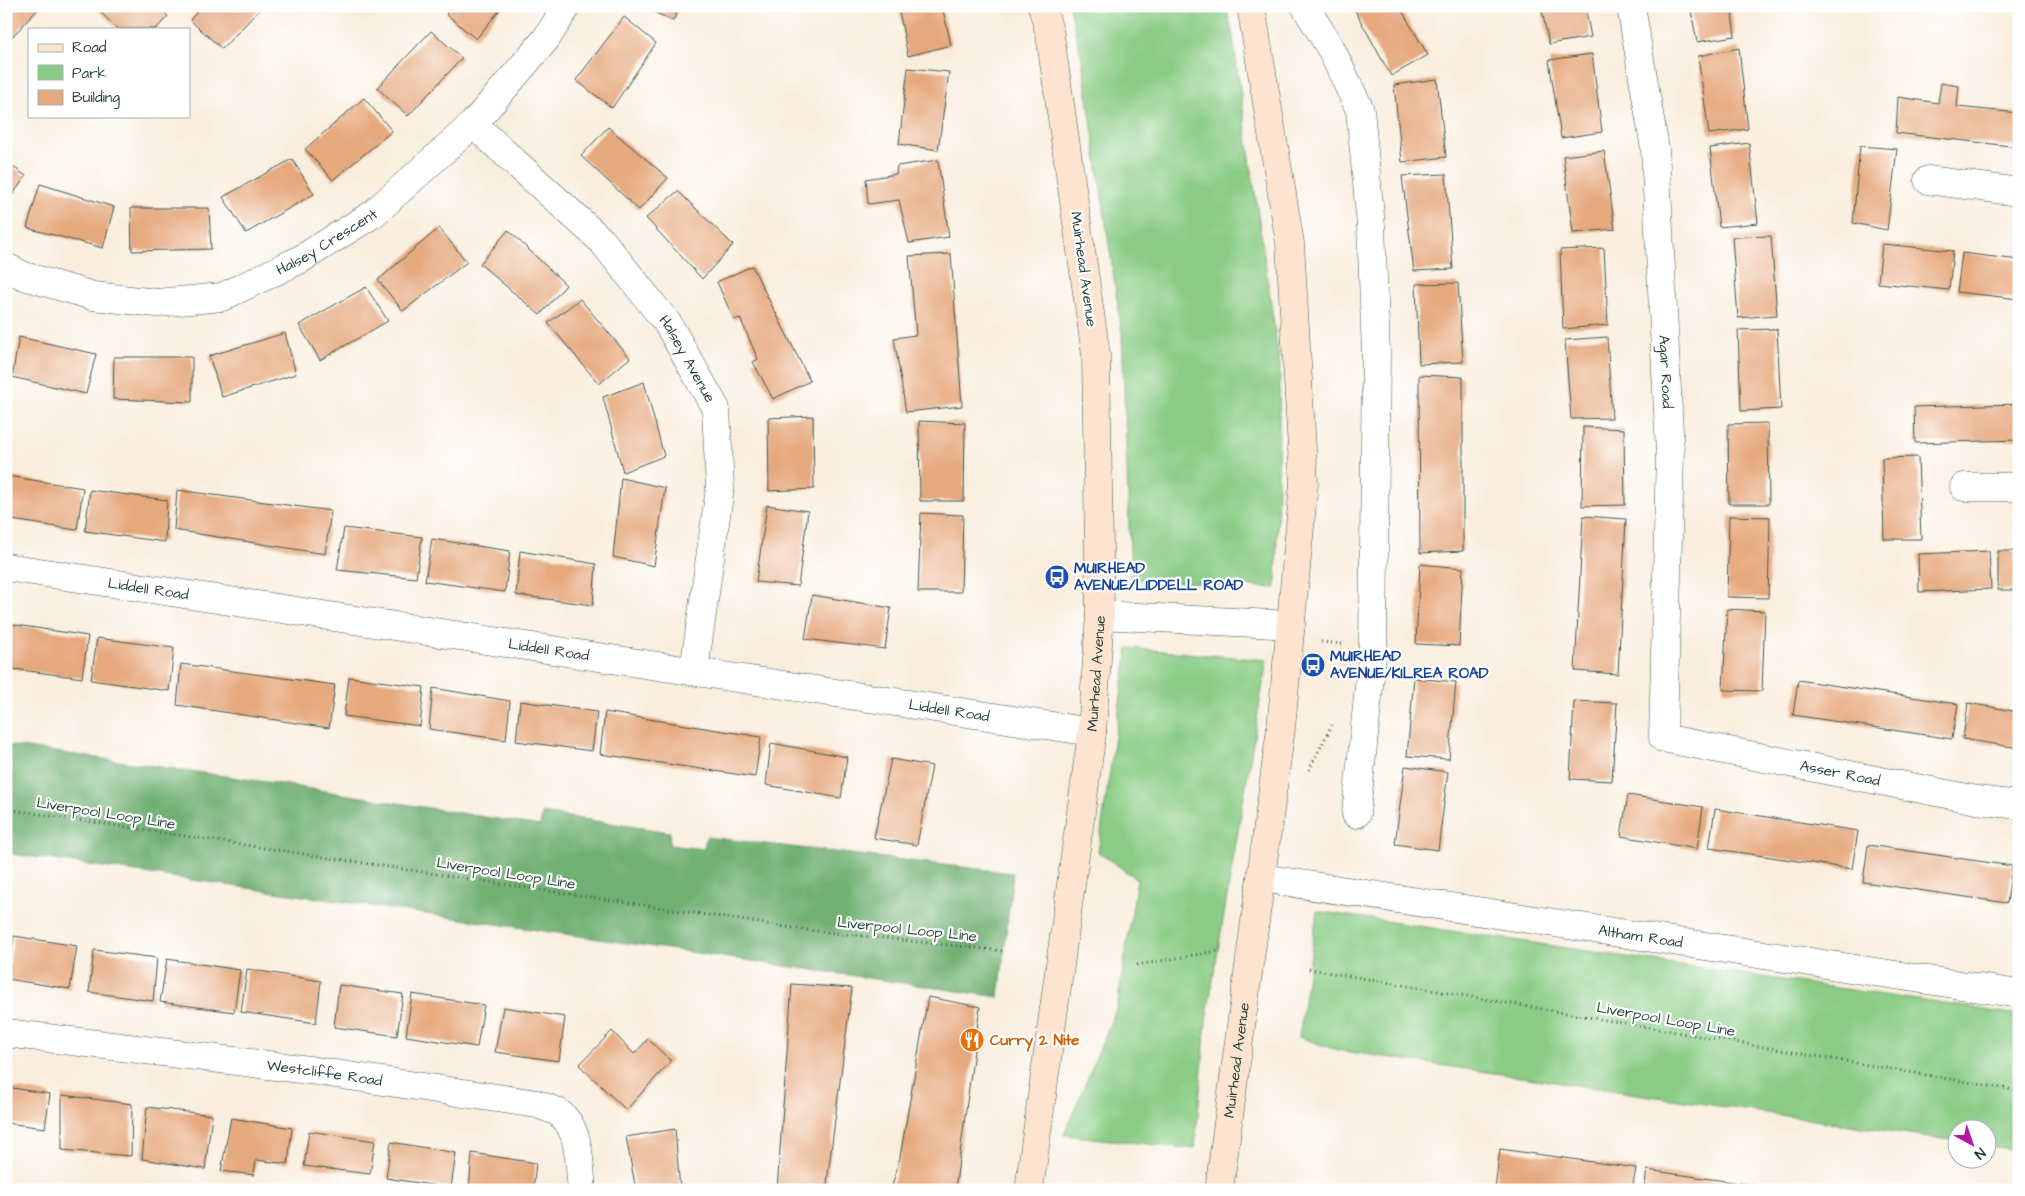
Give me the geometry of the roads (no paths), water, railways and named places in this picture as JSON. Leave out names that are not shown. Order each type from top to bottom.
[{"type":"street","name":"Halsey Crescent","points":[[6,267],[24,276],[93,296],[158,302],[222,297],[301,259],[373,214],[473,124],[546,39],[566,6]]},
{"type":"street","name":"Muirhead Avenue","points":[[1029,1190],[1092,732],[1100,615],[1096,355],[1050,35],[1042,6]]},
{"type":"street","name":"Muirhead Avenue","points":[[1219,1190],[1262,878],[1291,632],[1304,483],[1290,243],[1252,6]]},
{"type":"street","points":[[1305,6],[1331,49],[1360,110],[1372,226],[1376,353],[1373,647],[1356,814]]},
{"type":"street","name":"Agar Road","points":[[1631,6],[1655,149],[1670,452],[1663,738]]},
{"type":"street","name":"Halsey Avenue","points":[[473,124],[602,241],[668,324],[716,409],[720,488],[694,670]]},
{"type":"street","points":[[1928,180],[2019,192]]},
{"type":"street","points":[[1964,487],[2019,487]]},
{"type":"street","name":"Liddell Road","points":[[6,567],[694,670],[1092,732]]},
{"type":"street","points":[[1100,615],[1291,632]]},
{"type":"street","name":"Asser Road","points":[[1663,738],[1977,800],[2019,805]]},
{"type":"street","name":"Altham Road","points":[[1262,878],[2019,994]]},
{"type":"street","name":"Westcliffe Road","points":[[6,1033],[309,1070],[537,1104],[558,1113],[570,1124],[577,1147],[582,1190]]},
{"type":"place","name":"MUIRHEAD AVENUE/LIDDELL ROAD","points":[[1057,577]]},
{"type":"place","name":"MUIRHEAD AVENUE/KILREA ROAD","points":[[1313,665]]},
{"type":"place","name":"Curry 2 Nite","points":[[972,1040]]}]
